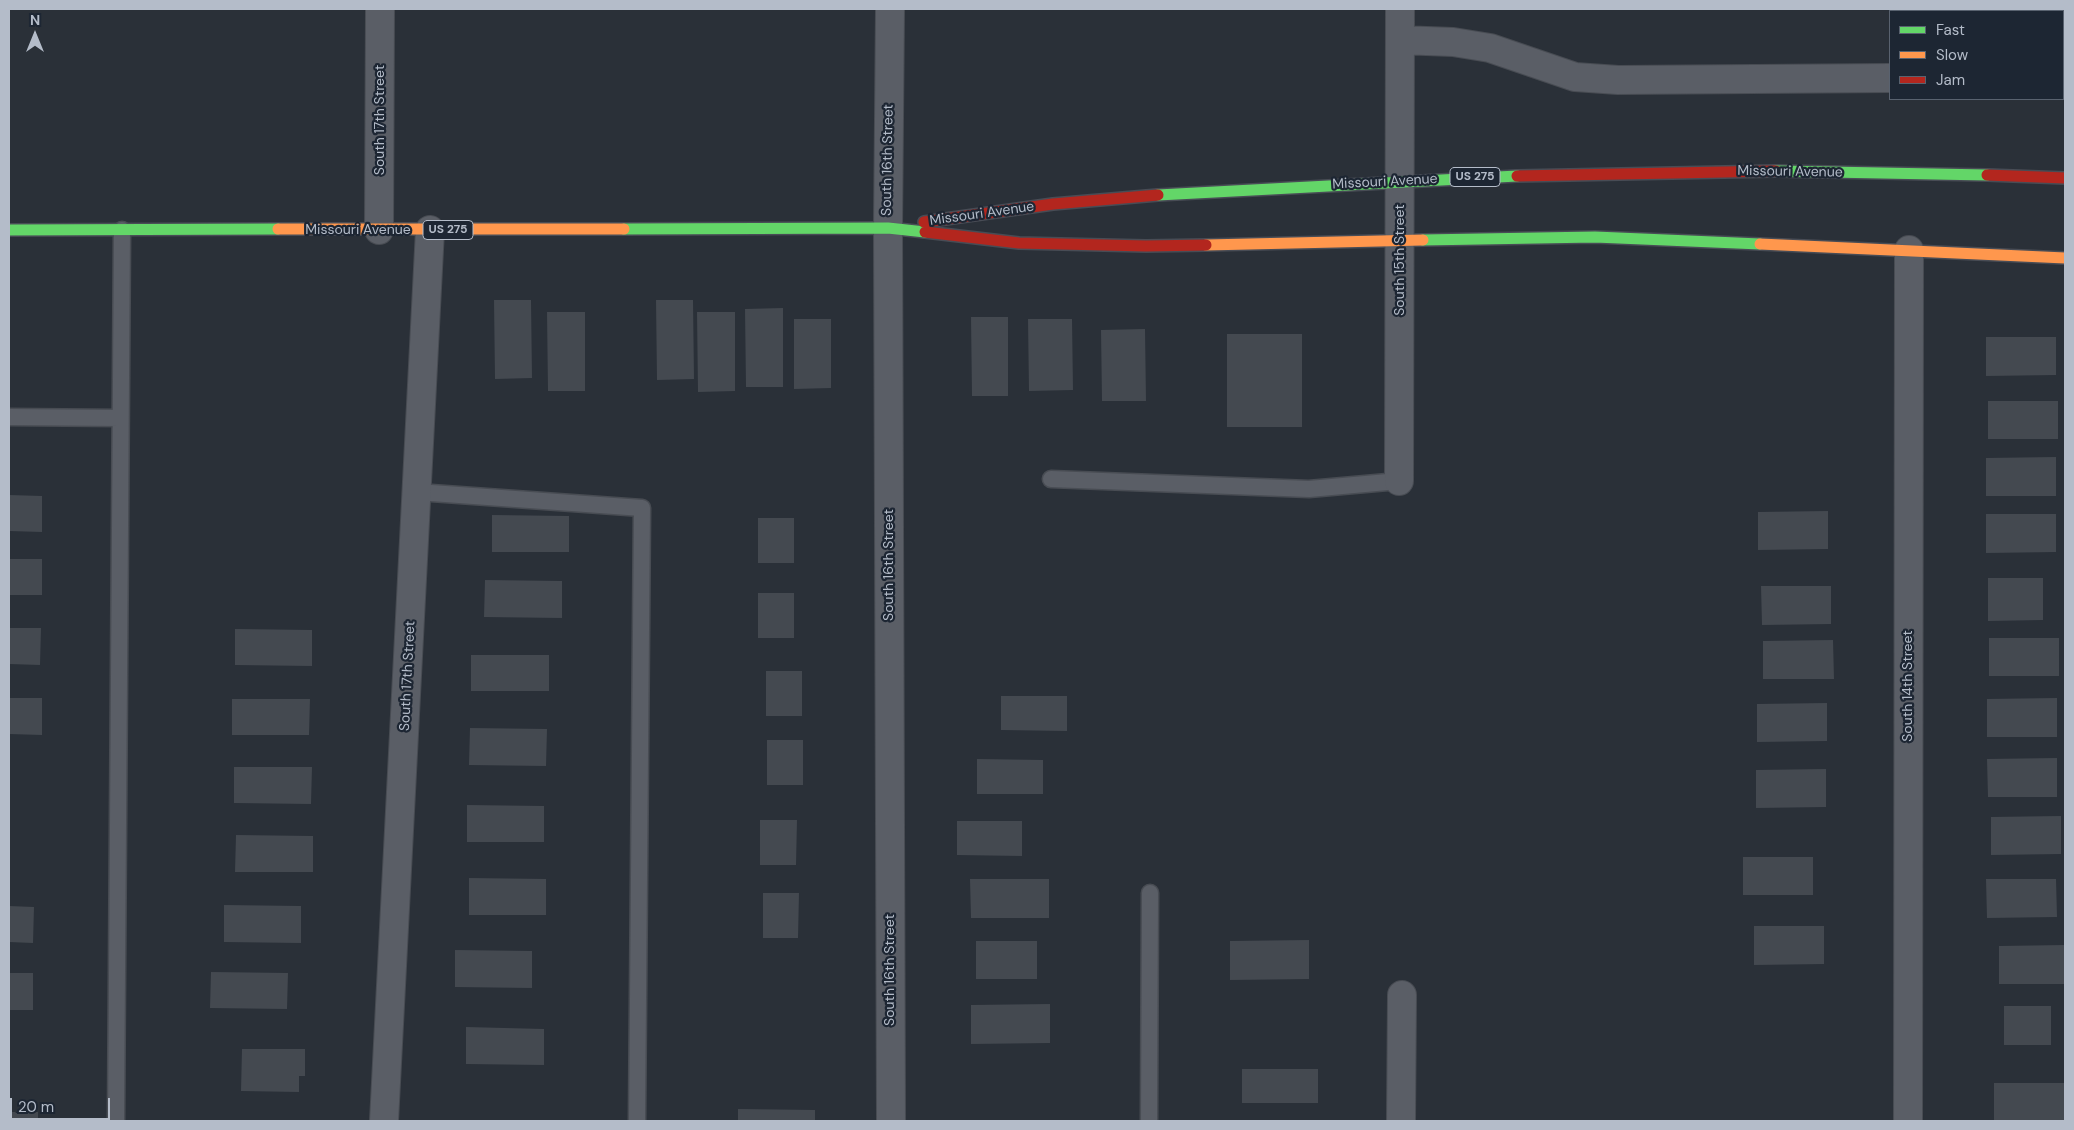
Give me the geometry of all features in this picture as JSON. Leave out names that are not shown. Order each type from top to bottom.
[{"type":"main road","name":"Missouri Avenue","points":[[888,228],[1016,208],[1178,194],[1400,180],[1627,171],[1802,172],[2065,178]]},
{"type":"main road","name":"Missouri Avenue","points":[[9,230],[888,228],[1019,243],[1146,246],[1595,237],[2065,258]]},
{"type":"street","name":"South 17th Street","points":[[379,230],[380,9]]},
{"type":"street","name":"South 16th Street","points":[[890,9],[888,228],[891,1121]]},
{"type":"street","name":"South 15th Street","points":[[1399,481],[1400,9]]},
{"type":"street","points":[[1400,40],[1453,42],[1490,48],[1575,77],[1618,80],[1889,78]]},
{"type":"street","name":"South 17th Street","points":[[384,1121],[418,492],[430,230]]},
{"type":"street","name":"South 14th Street","points":[[1908,1121],[1909,250]]},
{"type":"street","points":[[1401,1121],[1402,995]]},
{"type":"lane","points":[[116,1121],[122,230]]},
{"type":"lane","points":[[9,417],[120,418]]},
{"type":"lane","points":[[1051,479],[1309,489],[1399,481]]},
{"type":"lane","points":[[418,492],[642,508],[637,1121]]},
{"type":"lane","points":[[1149,1121],[1150,893]]},
{"type":"building","points":[[494,300],[531,300],[532,378],[495,379]]},
{"type":"building","points":[[656,300],[693,300],[694,379],[657,380]]},
{"type":"building","points":[[783,308],[783,387],[746,387],[745,309]]},
{"type":"building","points":[[547,312],[585,312],[585,391],[548,391]]},
{"type":"building","points":[[697,312],[735,312],[735,391],[698,392]]},
{"type":"building","points":[[971,317],[1008,317],[1008,396],[972,396]]},
{"type":"building","points":[[794,319],[831,319],[831,388],[794,389]]},
{"type":"building","points":[[1028,319],[1072,319],[1073,390],[1029,391]]},
{"type":"building","points":[[1145,329],[1146,401],[1102,401],[1101,330]]},
{"type":"building","points":[[1227,334],[1302,334],[1302,427],[1227,427]]},
{"type":"building","points":[[1986,337],[2056,337],[2056,375],[1986,376]]},
{"type":"building","points":[[1988,401],[2058,401],[2058,439],[1988,439]]},
{"type":"building","points":[[2056,457],[2056,496],[1986,496],[1986,458]]},
{"type":"building","points":[[9,495],[42,496],[42,532],[9,531]]},
{"type":"building","points":[[1828,511],[1828,549],[1758,550],[1758,512]]},
{"type":"building","points":[[1986,514],[2056,514],[2056,552],[1986,553]]},
{"type":"building","points":[[492,515],[569,516],[569,552],[492,552]]},
{"type":"building","points":[[758,518],[794,518],[794,563],[758,563]]},
{"type":"building","points":[[9,559],[42,559],[42,595],[9,595]]},
{"type":"building","points":[[1988,578],[2043,578],[2043,620],[1988,621]]},
{"type":"building","points":[[485,580],[562,581],[562,618],[484,617]]},
{"type":"building","points":[[1761,586],[1831,586],[1831,624],[1762,625]]},
{"type":"building","points":[[758,593],[794,593],[794,638],[758,638]]},
{"type":"building","points":[[9,628],[41,628],[40,665],[9,664]]},
{"type":"building","points":[[235,629],[312,630],[312,666],[235,665]]},
{"type":"building","points":[[1989,638],[2059,638],[2059,676],[1989,676]]},
{"type":"building","points":[[1833,640],[1834,679],[1763,679],[1763,641]]},
{"type":"building","points":[[471,655],[549,655],[549,691],[471,691]]},
{"type":"building","points":[[766,671],[802,671],[802,716],[766,716]]},
{"type":"building","points":[[1001,696],[1067,696],[1067,731],[1001,730]]},
{"type":"building","points":[[9,698],[42,698],[42,735],[9,734]]},
{"type":"building","points":[[2057,698],[2057,737],[1987,737],[1987,699]]},
{"type":"building","points":[[232,699],[310,699],[309,735],[232,735]]},
{"type":"building","points":[[1827,703],[1827,741],[1757,742],[1757,704]]},
{"type":"building","points":[[470,728],[547,729],[546,766],[469,765]]},
{"type":"building","points":[[767,740],[803,740],[803,785],[767,785]]},
{"type":"building","points":[[2057,758],[2057,797],[1988,797],[1987,759]]},
{"type":"building","points":[[977,759],[1043,760],[1043,794],[977,794]]},
{"type":"building","points":[[234,767],[312,767],[311,804],[234,803]]},
{"type":"building","points":[[1826,769],[1826,807],[1756,808],[1756,770]]},
{"type":"building","points":[[467,805],[544,806],[544,842],[467,842]]},
{"type":"building","points":[[2061,816],[2061,854],[1991,855],[1991,817]]},
{"type":"building","points":[[760,820],[797,820],[796,865],[760,865]]},
{"type":"building","points":[[957,821],[1022,821],[1022,856],[957,855]]},
{"type":"building","points":[[236,835],[313,836],[313,872],[235,872]]},
{"type":"building","points":[[1743,857],[1813,857],[1813,895],[1743,895]]},
{"type":"building","points":[[469,878],[546,879],[546,915],[469,915]]},
{"type":"building","points":[[970,879],[1049,879],[1049,918],[971,918]]},
{"type":"building","points":[[1986,879],[2056,879],[2057,917],[1987,918]]},
{"type":"building","points":[[763,893],[799,893],[798,938],[763,938]]},
{"type":"building","points":[[224,905],[301,906],[301,943],[224,942]]},
{"type":"building","points":[[9,906],[34,907],[33,943],[9,942]]},
{"type":"building","points":[[1754,926],[1824,926],[1824,964],[1754,965]]},
{"type":"building","points":[[1309,940],[1309,979],[1230,980],[1230,941]]},
{"type":"building","points":[[976,941],[1037,941],[1037,979],[976,979]]},
{"type":"building","points":[[2065,945],[2065,984],[1999,984],[1999,946]]},
{"type":"building","points":[[455,950],[532,951],[532,988],[455,987]]},
{"type":"building","points":[[211,972],[288,973],[287,1009],[210,1008]]},
{"type":"building","points":[[9,973],[33,973],[33,1010],[9,1010]]},
{"type":"building","points":[[1050,1004],[1050,1043],[971,1044],[971,1005]]},
{"type":"building","points":[[2004,1006],[2051,1006],[2051,1045],[2004,1045]]},
{"type":"building","points":[[466,1027],[544,1029],[544,1065],[466,1064]]},
{"type":"building","points":[[242,1049],[305,1049],[305,1076],[299,1076],[299,1092],[241,1091]]},
{"type":"building","points":[[1242,1069],[1318,1069],[1318,1103],[1242,1103]]},
{"type":"building","points":[[1994,1083],[2064,1083],[2064,1121],[1994,1121]]},
{"type":"building","points":[[738,1109],[815,1110],[815,1121],[738,1121]]},
{"type":"building","points":[[9,1112],[38,1112],[38,1121],[9,1121]]},
{"type":"traffic: fast","points":[[1776,171],[1987,175]]},
{"type":"traffic: fast","points":[[1158,195],[1517,176]]},
{"type":"traffic: fast","points":[[624,229],[888,228],[925,232]]},
{"type":"traffic: fast","points":[[9,230],[278,229]]},
{"type":"traffic: fast","points":[[1423,240],[1595,237],[1760,244]]},
{"type":"traffic: slow","points":[[278,229],[624,229]]},
{"type":"traffic: slow","points":[[1206,245],[1423,240]]},
{"type":"traffic: slow","points":[[1760,244],[2065,258]]},
{"type":"traffic: jam","points":[[1517,176],[1776,171]]},
{"type":"traffic: jam","points":[[1987,175],[2065,178]]},
{"type":"traffic: jam","points":[[924,222],[1053,204],[1158,195]]},
{"type":"traffic: jam","points":[[925,232],[1019,243],[1146,246],[1206,245]]}]
